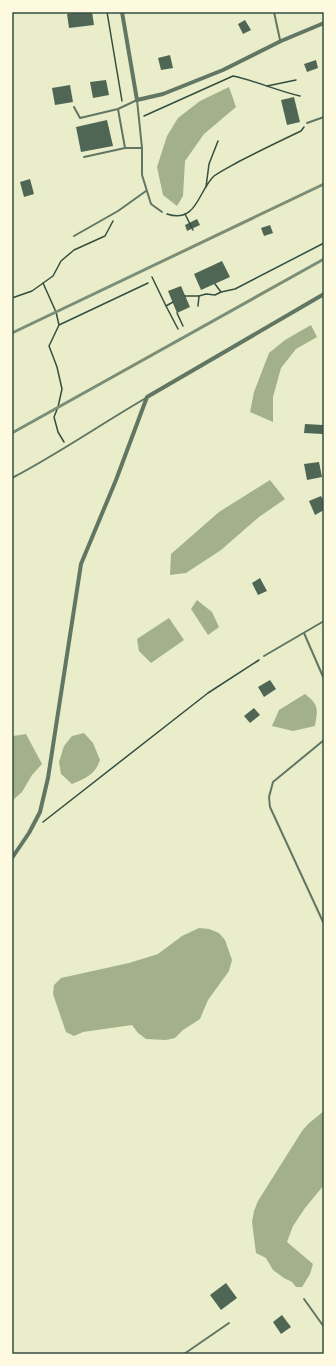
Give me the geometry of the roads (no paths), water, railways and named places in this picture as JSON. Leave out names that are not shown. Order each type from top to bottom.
[{"type":"street","points":[[122,12],[137,100],[163,94],[224,70],[281,41],[324,23]]},
{"type":"street","points":[[12,858],[29,833],[40,812],[48,778],[81,564],[116,480],[147,397],[324,294]]},
{"type":"lane","points":[[274,12],[281,41]]},
{"type":"lane","points":[[74,107],[80,118],[118,109],[137,100],[142,148],[142,175],[151,204],[162,212]]},
{"type":"lane","points":[[118,109],[125,148]]},
{"type":"lane","points":[[307,122],[324,116]]},
{"type":"lane","points":[[84,157],[125,148],[142,148]]},
{"type":"lane","points":[[74,236],[118,211],[146,191]]},
{"type":"lane","points":[[12,478],[66,447],[147,397]]},
{"type":"lane","points":[[264,656],[324,621]]},
{"type":"lane","points":[[304,633],[324,679]]},
{"type":"lane","points":[[324,740],[273,782],[269,797],[270,807],[324,924]]},
{"type":"lane","points":[[304,1299],[324,1327]]},
{"type":"lane","points":[[184,1354],[228,1323]]},
{"type":"railway","points":[[12,333],[324,184]]},
{"type":"railway","points":[[12,433],[324,259]]}]
